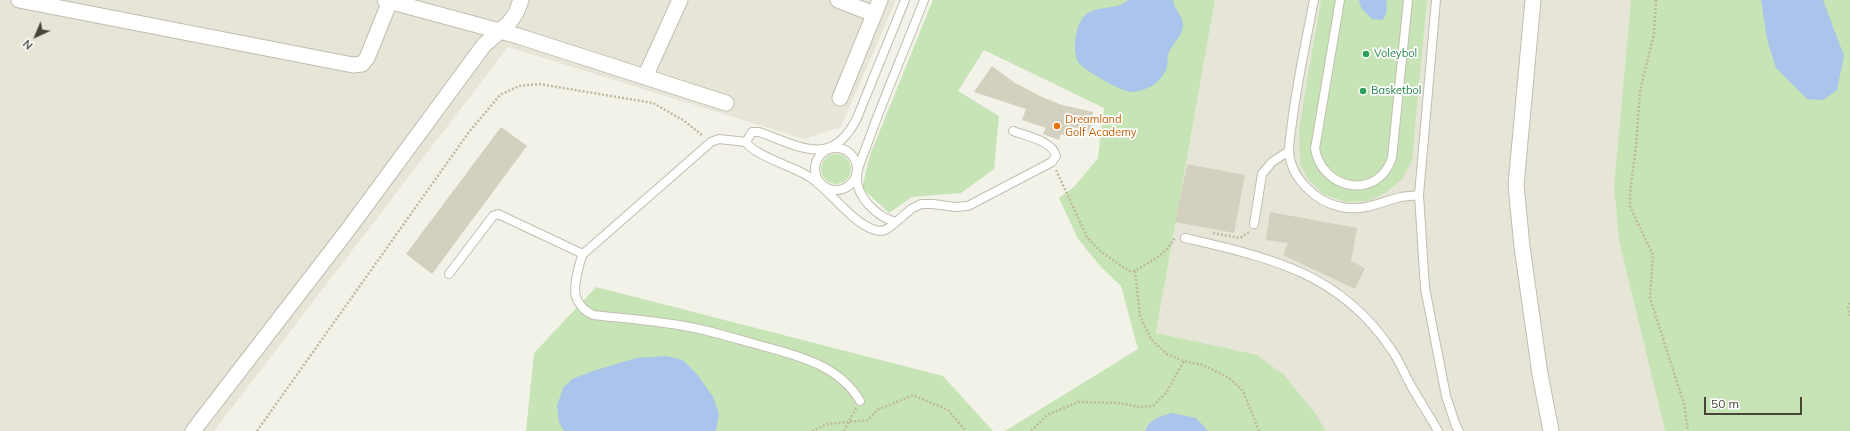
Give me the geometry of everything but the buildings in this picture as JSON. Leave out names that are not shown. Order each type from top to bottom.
[{"type":"street","points":[[19,0],[68,5],[354,65],[362,64],[367,58],[387,1],[498,31],[726,103]]},
{"type":"street","points":[[193,431],[347,231],[484,45],[498,31],[509,23],[521,0]]},
{"type":"street","points":[[645,77],[680,0]]},
{"type":"street","points":[[838,0],[877,7],[840,98]]},
{"type":"street","points":[[1533,0],[1516,185],[1522,247],[1540,374],[1551,431]]},
{"type":"lane","points":[[905,0],[853,127],[840,142],[822,152],[815,165],[815,172],[822,185],[854,217],[868,228],[882,232],[888,229],[911,209],[921,204],[955,207],[968,206],[1052,162],[1056,156],[1055,150],[1049,145],[1013,131]]},
{"type":"lane","points":[[746,142],[749,147],[758,152],[800,171],[822,185],[835,190],[842,190],[854,182],[874,126],[924,0]]},
{"type":"lane","points":[[1314,0],[1294,107],[1289,151],[1295,171],[1308,190],[1321,200],[1341,207],[1364,208],[1376,206],[1401,197],[1419,195]]},
{"type":"lane","points":[[1340,0],[1315,149],[1321,167],[1338,181],[1350,186],[1373,182],[1389,167],[1392,158],[1408,0]]},
{"type":"lane","points":[[1436,0],[1419,195],[1425,288],[1446,396],[1459,431]]},
{"type":"lane","points":[[746,142],[752,132],[759,132],[807,149],[817,150],[842,148],[853,156],[858,168],[858,190],[862,196],[881,215],[888,220],[896,222]]},
{"type":"lane","points":[[746,142],[719,139],[711,142],[583,254],[579,265],[576,296],[583,310],[593,315],[699,329],[797,355],[835,374],[854,391],[860,401]]},
{"type":"lane","points":[[1254,224],[1262,174],[1272,162],[1289,151]]},
{"type":"lane","points":[[449,274],[493,216],[498,214],[583,254]]},
{"type":"lane","points":[[1185,238],[1250,253],[1283,264],[1317,279],[1340,294],[1360,312],[1392,350],[1438,431]]},
{"type":"path","points":[[1656,0],[1654,34],[1640,91],[1636,146],[1630,193],[1630,207],[1653,255],[1650,298],[1684,404],[1688,431]]},
{"type":"path","points":[[257,431],[469,132],[500,94],[519,86],[539,84],[653,103],[683,120],[711,142]]},
{"type":"path","points":[[1052,162],[1087,237],[1100,251],[1130,271],[1135,271],[1158,257],[1168,248],[1177,234]]},
{"type":"path","points":[[1212,232],[1240,238],[1248,234],[1254,224]]},
{"type":"path","points":[[1135,271],[1140,316],[1151,340],[1167,354],[1184,361],[1203,365],[1229,378],[1243,391],[1250,405],[1259,431]]},
{"type":"path","points":[[1850,303],[1848,307],[1850,316]]},
{"type":"path","points":[[1031,431],[1047,415],[1078,402],[1121,404],[1139,407],[1153,406],[1166,393],[1184,361]]},
{"type":"path","points":[[812,431],[827,424],[868,420],[877,410],[913,395],[948,410],[966,431]]},
{"type":"path","points":[[844,431],[860,401]]},
{"type":"shaded area","points":[[0,0],[896,0],[841,127],[804,139],[508,47],[214,431],[0,431]]},
{"type":"shaded area","points":[[1215,0],[1631,0],[1614,186],[1619,241],[1665,431],[1326,431],[1316,414],[1156,334]]},
{"type":"green space","points":[[933,0],[1215,0],[1156,333],[1257,355],[1284,375],[1316,414],[1326,431],[1005,431],[1138,349],[1121,286],[1101,267],[1078,239],[1059,198],[1074,187],[1098,158],[1104,108],[984,50],[958,91],[999,116],[994,169],[961,193],[912,197],[889,213],[862,188],[870,155]]},
{"type":"green space","points":[[1321,0],[1427,0],[1412,160],[1403,178],[1387,192],[1368,201],[1346,202],[1323,194],[1308,179],[1300,164],[1299,129]]},
{"type":"green space","points":[[1631,0],[1850,0],[1850,431],[1665,431],[1619,241],[1614,186]]},
{"type":"green space","points":[[836,154],[847,158],[851,169],[847,180],[836,184],[825,180],[821,169],[825,158]]},
{"type":"green space","points":[[596,287],[943,376],[993,431],[526,431],[534,353]]},
{"type":"water","points":[[1128,0],[1173,0],[1183,22],[1183,29],[1180,36],[1169,52],[1167,67],[1157,83],[1140,91],[1132,92],[1112,85],[1083,67],[1077,59],[1075,47],[1076,35],[1080,23],[1087,14],[1098,9],[1118,6]]},
{"type":"water","points":[[1359,0],[1386,0],[1387,11],[1384,18],[1382,20],[1372,19],[1361,8]]},
{"type":"water","points":[[1761,0],[1823,0],[1844,56],[1837,90],[1823,100],[1807,99],[1776,68],[1767,39]]},
{"type":"water","points":[[666,356],[683,360],[697,374],[713,397],[719,413],[716,431],[564,431],[559,422],[557,406],[563,388],[572,379],[637,358]]},
{"type":"water","points":[[1172,413],[1196,418],[1208,431],[1145,431],[1152,421]]},
{"type":"place","name":"Voleybol","points":[[1366,54]]},
{"type":"place","name":"Basketbol","points":[[1363,91]]},
{"type":"place","name":"Dreamland Golf Academy","points":[[1057,126]]}]
